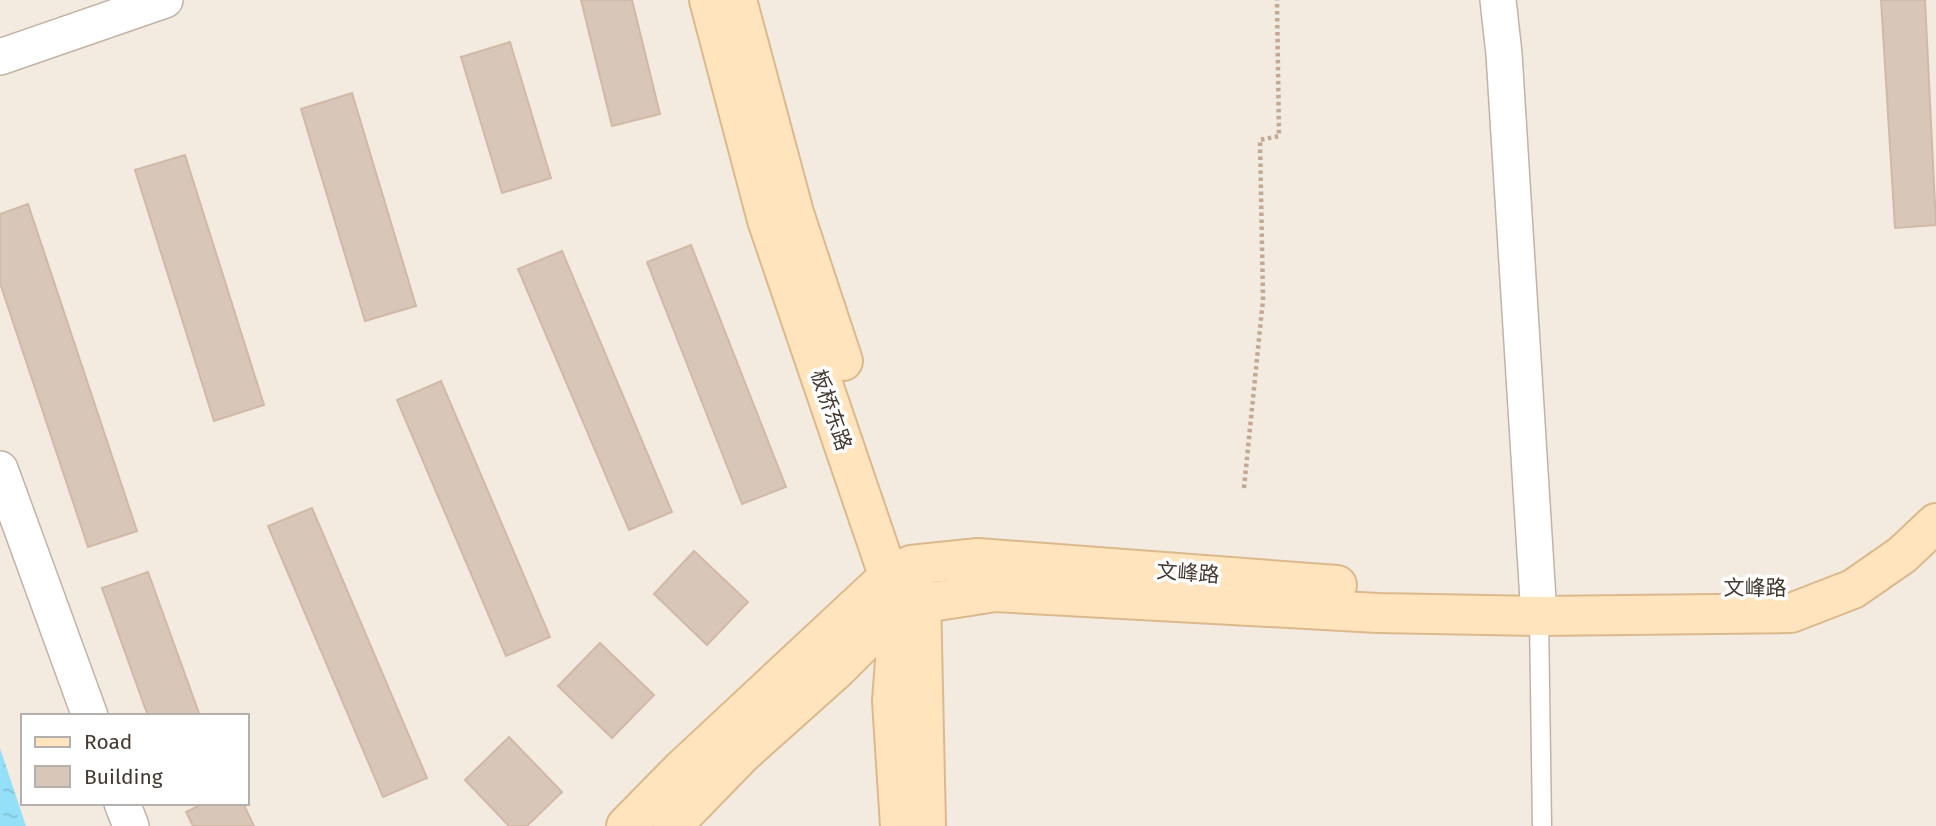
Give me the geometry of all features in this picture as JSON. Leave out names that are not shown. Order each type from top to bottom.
[{"type":"street","points":[[0,57],[164,0]]},
{"type":"street","name":"板桥东路","points":[[709,0],[767,220],[905,588],[892,701],[900,826]]},
{"type":"street","name":"板桥东路","points":[[737,0],[793,213],[905,588],[926,826]]},
{"type":"street","points":[[1498,0],[1504,54],[1539,603]]},
{"type":"street","points":[[0,469],[89,714]]},
{"type":"street","name":"文峰路","points":[[905,588],[1378,613],[1539,603],[1791,613],[1853,589],[1902,555],[1936,523]]},
{"type":"street","points":[[625,826],[681,770],[905,588]]},
{"type":"street","points":[[672,826],[742,754],[838,668],[905,588]]},
{"type":"street","points":[[123,805],[131,826]]},
{"type":"lane","points":[[1539,603],[1542,826]]},
{"type":"path","points":[[1244,488],[1263,299],[1260,140],[1279,136],[1277,0]]},
{"type":"water","points":[[0,748],[26,826],[0,826]]},
{"type":"building","points":[[581,0],[632,0],[660,114],[612,126]]},
{"type":"building","points":[[1881,0],[1925,0],[1936,225],[1895,228]]},
{"type":"building","points":[[510,42],[551,178],[502,193],[461,57]]},
{"type":"building","points":[[352,93],[416,306],[365,321],[301,109]]},
{"type":"building","points":[[185,155],[264,405],[214,421],[135,170]]},
{"type":"building","points":[[28,204],[137,531],[88,547],[0,283],[0,214]]},
{"type":"building","points":[[691,245],[786,487],[742,504],[647,262]]},
{"type":"building","points":[[562,251],[672,512],[629,530],[518,269]]},
{"type":"building","points":[[441,381],[550,637],[506,656],[397,400]]},
{"type":"building","points":[[312,508],[427,778],[383,797],[268,526]]},
{"type":"building","points":[[694,551],[748,602],[707,645],[654,594]]},
{"type":"building","points":[[148,572],[199,714],[147,714],[102,588]]},
{"type":"building","points":[[600,643],[654,695],[612,738],[558,686]]},
{"type":"building","points":[[509,737],[562,792],[527,826],[509,826],[465,780]]},
{"type":"building","points":[[200,805],[244,805],[254,826],[193,826],[186,812]]}]
